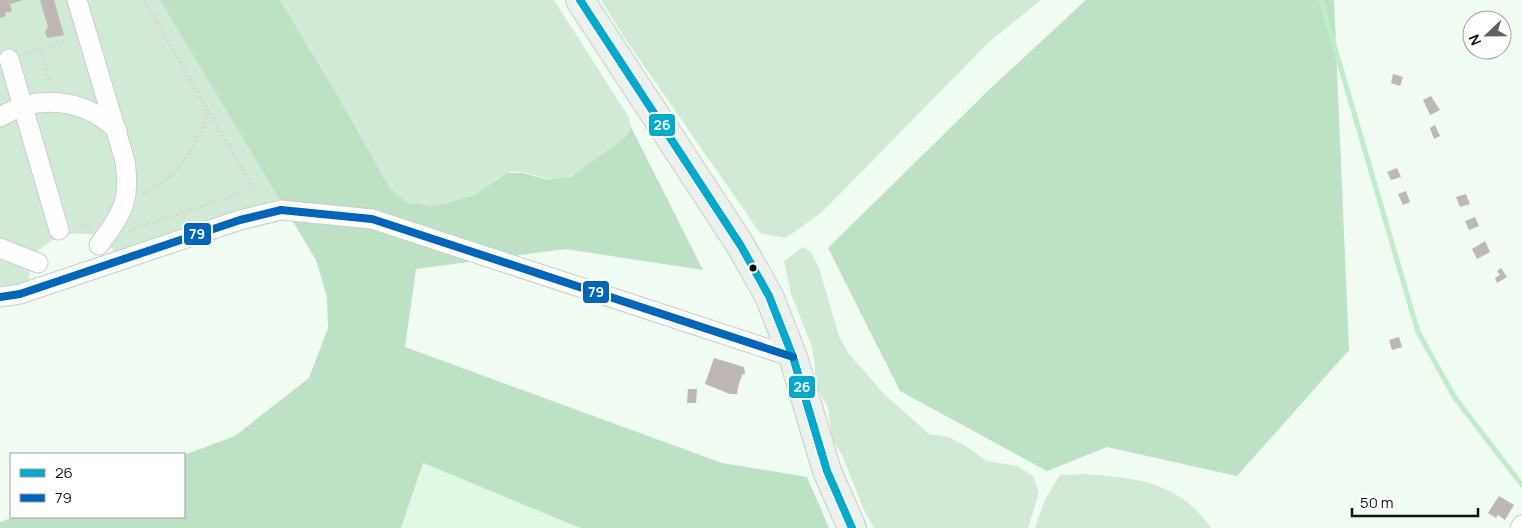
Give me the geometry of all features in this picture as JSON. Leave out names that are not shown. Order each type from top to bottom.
[{"type":"street","points":[[78,0],[117,130],[129,184],[126,200],[99,245]]},
{"type":"street","points":[[580,0],[741,246],[769,296],[793,357],[827,471],[852,528]]},
{"type":"street","points":[[8,59],[59,230]]},
{"type":"street","points":[[0,117],[22,106],[56,102],[89,111],[104,119],[117,130]]},
{"type":"street","points":[[0,297],[20,294],[240,220],[282,210],[372,219],[793,357]]},
{"type":"street","points":[[0,248],[38,263]]},
{"type":"path","points":[[112,226],[124,231],[130,231],[250,190],[253,187],[144,0]]},
{"type":"path","points":[[8,59],[88,34]]},
{"type":"path","points":[[40,49],[56,102]]},
{"type":"path","points":[[126,200],[146,192],[164,181],[180,166],[202,131],[208,110]]},
{"type":"shaded area","points":[[0,0],[160,0],[281,201],[115,253],[100,235],[62,235],[30,257],[29,282],[0,290]]},
{"type":"shaded area","points":[[160,0],[280,0],[335,91],[390,189],[408,203],[431,206],[445,204],[474,195],[507,173],[523,173],[549,180],[570,177],[613,147],[628,134],[631,127],[703,270],[565,249],[416,269],[405,347],[722,463],[807,477],[829,528],[580,528],[423,463],[401,528],[0,528],[0,522],[11,518],[185,518],[185,455],[235,436],[309,378],[328,328],[327,297],[316,260]]},
{"type":"shaded area","points":[[280,0],[554,0],[628,116],[631,128],[628,134],[611,150],[587,167],[566,178],[553,180],[526,173],[513,172],[503,175],[467,198],[447,204],[426,206],[406,202],[398,198],[382,179],[335,91]]},
{"type":"shaded area","points":[[601,0],[1041,0],[989,42],[822,212],[786,238],[760,233],[624,37]]},
{"type":"shaded area","points":[[1086,0],[1334,0],[1349,350],[1237,476],[1107,447],[1047,471],[900,391],[828,248],[993,86]]},
{"type":"shaded area","points":[[803,247],[811,252],[819,268],[839,336],[849,354],[884,394],[929,434],[949,437],[987,461],[1018,466],[1033,476],[1039,492],[1028,528],[874,528],[862,506],[843,457],[832,439],[828,408],[814,381],[815,364],[811,344],[791,294],[784,261]]},
{"type":"shaded area","points":[[422,463],[580,528],[401,528]]},
{"type":"shaded area","points":[[1085,474],[1122,478],[1156,485],[1185,501],[1199,513],[1211,528],[1035,528],[1044,501],[1060,475]]},
{"type":"building","points":[[0,0],[23,0],[10,4],[12,11],[5,13],[6,16],[0,18]]},
{"type":"building","points":[[40,0],[54,0],[64,35],[47,38],[45,32],[48,27]]},
{"type":"building","points":[[1393,74],[1403,77],[1400,86],[1391,83]]},
{"type":"building","points":[[1431,96],[1440,110],[1430,115],[1423,100]]},
{"type":"building","points":[[1435,125],[1440,136],[1434,139],[1430,128]]},
{"type":"building","points":[[1397,168],[1401,177],[1391,180],[1387,172]]},
{"type":"building","points":[[1406,191],[1410,202],[1403,205],[1398,194]]},
{"type":"building","points":[[1466,194],[1470,204],[1460,207],[1456,197]]},
{"type":"building","points":[[1475,217],[1479,226],[1469,230],[1465,221]]},
{"type":"building","points":[[1485,241],[1490,252],[1477,259],[1472,249]]},
{"type":"building","points":[[1501,268],[1507,277],[1497,283],[1495,278],[1500,275],[1497,271]]},
{"type":"building","points":[[1399,337],[1402,347],[1392,350],[1389,340]]},
{"type":"building","points":[[714,358],[744,367],[745,374],[742,375],[737,394],[730,394],[705,384]]},
{"type":"building","points":[[688,389],[697,389],[696,403],[687,403]]},
{"type":"building","points":[[1499,496],[1514,505],[1505,520],[1498,515],[1496,518],[1488,513]]},
{"type":"waterway","points":[[1321,0],[1418,332],[1455,398],[1522,485]]},
{"type":"transit line","name":"26","points":[[580,0],[741,246],[769,296],[793,357],[827,471],[852,528]]},
{"type":"transit line","name":"79","points":[[0,297],[20,294],[240,220],[281,210],[372,219],[793,357]]}]
